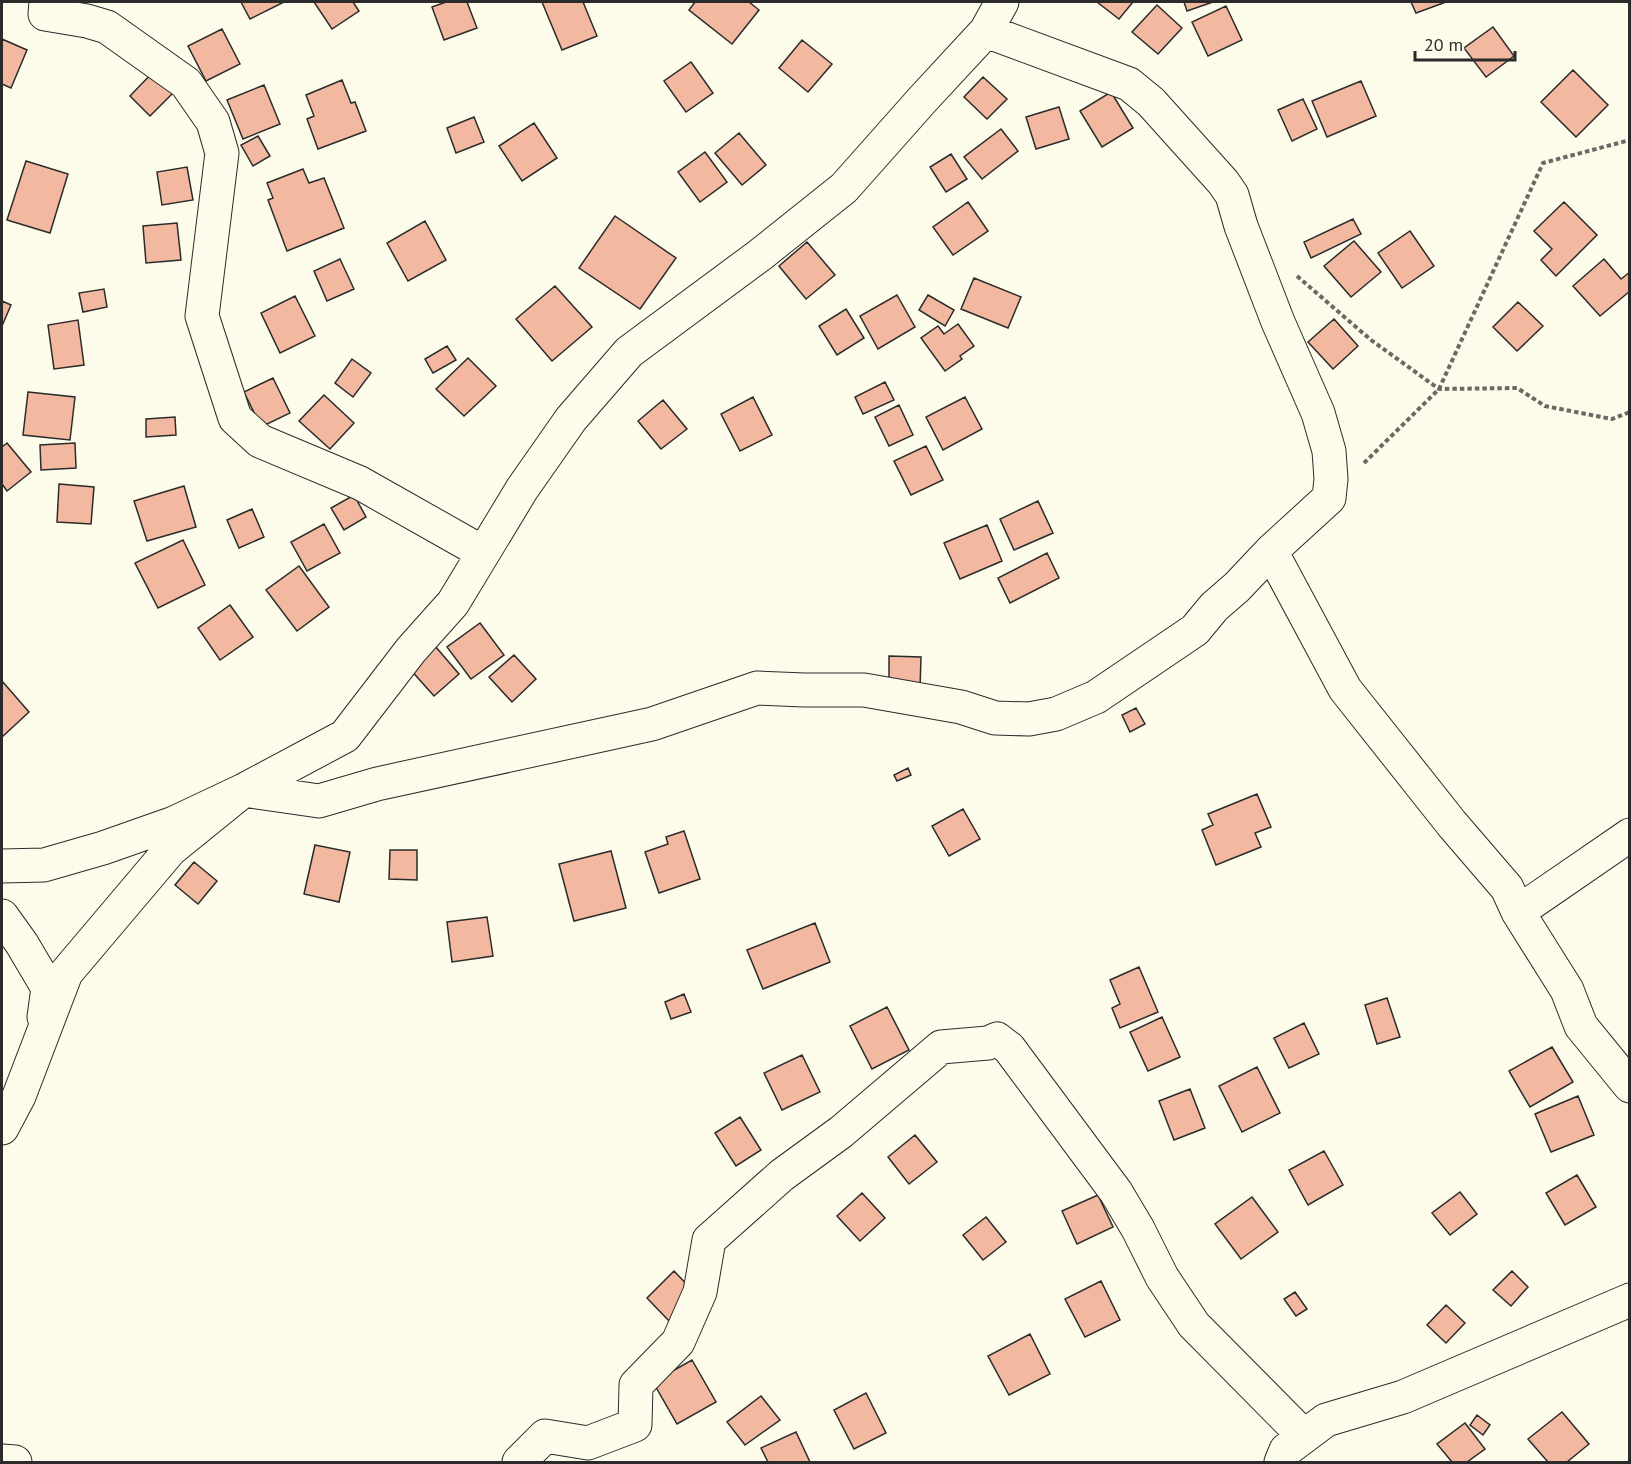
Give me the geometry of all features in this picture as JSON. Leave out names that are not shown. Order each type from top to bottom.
[{"type":"street","points":[[46,2],[45,14],[107,27],[186,83],[213,122],[222,153],[202,316],[235,418],[260,441],[360,483],[482,552]]},
{"type":"street","points":[[2,866],[44,865],[103,848],[174,823],[244,790],[345,736],[411,650],[453,603],[522,489],[571,419],[629,352],[760,255],[844,188],[986,32],[1002,2]]},
{"type":"street","points":[[2,1128],[19,1096],[66,973],[170,850],[244,790],[319,801],[377,784],[652,724],[757,688],[864,690],[961,707],[995,718],[1029,719],[1056,714],[1096,697],[1195,630],[1214,606],[1237,587],[1270,551],[1329,498],[1331,478],[1329,451],[1318,413],[1278,322],[1241,226],[1232,195],[1223,182],[1151,102],[1130,84],[986,32]]},
{"type":"street","points":[[1270,551],[1345,689],[1452,824],[1507,888],[1518,912],[1568,990],[1581,1026],[1629,1086]]},
{"type":"street","points":[[1518,912],[1629,835]]},
{"type":"street","points":[[2,916],[48,988],[41,1037]]},
{"type":"street","points":[[519,1462],[545,1436],[588,1443],[635,1425],[636,1385],[678,1342],[700,1292],[709,1240],[782,1175],[841,1132],[941,1047],[997,1039],[1009,1048],[1116,1192],[1162,1277],[1194,1325],[1304,1436]]},
{"type":"street","points":[[1281,1462],[1286,1450],[1326,1420],[1402,1397],[1629,1300]]},
{"type":"street","points":[[2,1461],[15,1462]]},
{"type":"path","points":[[1329,498],[1439,389],[1543,163],[1629,140]]},
{"type":"path","points":[[1293,272],[1371,340],[1439,389],[1517,388],[1545,406],[1612,419],[1629,412]]},
{"type":"building","points":[[241,2],[284,2],[250,19]]},
{"type":"building","points":[[314,2],[353,2],[359,11],[332,29]]},
{"type":"building","points":[[446,2],[467,2],[477,28],[444,40],[432,7]]},
{"type":"building","points":[[542,2],[583,2],[597,36],[562,50]]},
{"type":"building","points":[[695,2],[749,2],[759,10],[732,44],[689,10]]},
{"type":"building","points":[[1097,2],[1133,2],[1119,19]]},
{"type":"building","points":[[1184,2],[1213,2],[1187,11]]},
{"type":"building","points":[[1411,2],[1446,2],[1416,13]]},
{"type":"building","points":[[1157,5],[1182,28],[1158,54],[1132,32]]},
{"type":"building","points":[[1226,6],[1242,40],[1208,56],[1192,22]]},
{"type":"building","points":[[1493,27],[1514,56],[1486,77],[1464,48]]},
{"type":"building","points":[[222,29],[240,64],[206,81],[188,46]]},
{"type":"building","points":[[2,39],[27,50],[11,88],[2,84]]},
{"type":"building","points":[[802,40],[832,64],[808,92],[779,68]]},
{"type":"building","points":[[691,62],[713,93],[686,112],[664,81]]},
{"type":"building","points":[[1573,70],[1608,105],[1576,137],[1541,102]]},
{"type":"building","points":[[154,71],[174,92],[150,116],[130,96]]},
{"type":"building","points":[[983,77],[1007,99],[987,119],[964,97]]},
{"type":"building","points":[[342,80],[351,103],[355,102],[366,131],[318,149],[307,119],[314,116],[306,95]]},
{"type":"building","points":[[1361,81],[1376,116],[1327,137],[1312,101]]},
{"type":"building","points":[[264,85],[280,124],[243,139],[227,100]]},
{"type":"building","points":[[1111,92],[1133,128],[1102,147],[1080,111]]},
{"type":"building","points":[[1303,99],[1317,129],[1292,141],[1278,110]]},
{"type":"building","points":[[1059,107],[1069,139],[1036,149],[1026,117]]},
{"type":"building","points":[[474,117],[484,142],[456,153],[447,128]]},
{"type":"building","points":[[534,123],[557,158],[522,181],[499,146]]},
{"type":"building","points":[[1001,129],[1018,151],[982,179],[964,157]]},
{"type":"building","points":[[739,133],[766,165],[742,185],[715,153]]},
{"type":"building","points":[[258,136],[270,156],[253,166],[241,145]]},
{"type":"building","points":[[705,152],[727,182],[700,202],[678,172]]},
{"type":"building","points":[[951,154],[967,179],[946,192],[930,167]]},
{"type":"building","points":[[26,161],[68,174],[50,233],[7,220]]},
{"type":"building","points":[[187,167],[193,200],[162,205],[157,172]]},
{"type":"building","points":[[303,169],[309,183],[324,178],[344,228],[287,251],[268,200],[273,198],[267,183]]},
{"type":"building","points":[[968,202],[988,231],[953,255],[933,227]]},
{"type":"building","points":[[1564,202],[1597,235],[1556,276],[1541,260],[1552,249],[1534,231]]},
{"type":"building","points":[[615,216],[676,258],[640,309],[579,268]]},
{"type":"building","points":[[1353,219],[1361,234],[1311,258],[1304,242]]},
{"type":"building","points":[[425,221],[446,260],[408,281],[387,243]]},
{"type":"building","points":[[177,223],[181,260],[146,263],[143,226]]},
{"type":"building","points":[[1410,231],[1434,266],[1402,288],[1378,253]]},
{"type":"building","points":[[1354,241],[1381,272],[1351,297],[1324,266]]},
{"type":"building","points":[[807,242],[835,275],[806,299],[779,266]]},
{"type":"building","points":[[340,259],[354,289],[327,301],[314,271]]},
{"type":"building","points":[[1604,259],[1621,279],[1630,272],[1630,291],[1600,316],[1573,286]]},
{"type":"building","points":[[974,278],[1021,297],[1008,328],[961,309]]},
{"type":"building","points":[[555,286],[592,327],[552,361],[516,319]]},
{"type":"building","points":[[104,289],[107,307],[83,312],[79,293]]},
{"type":"building","points":[[897,295],[915,327],[878,349],[860,316]]},
{"type":"building","points":[[928,295],[954,310],[945,326],[919,310]]},
{"type":"building","points":[[295,296],[315,336],[280,353],[261,313]]},
{"type":"building","points":[[2,301],[11,305],[2,326]]},
{"type":"building","points":[[1518,302],[1543,326],[1517,351],[1493,327]]},
{"type":"building","points":[[846,309],[864,338],[837,355],[819,326]]},
{"type":"building","points":[[1334,319],[1358,346],[1333,369],[1308,342]]},
{"type":"building","points":[[78,320],[84,365],[54,369],[48,325]]},
{"type":"building","points":[[958,324],[974,346],[960,356],[962,359],[945,371],[921,338],[938,326],[944,334]]},
{"type":"building","points":[[447,346],[456,360],[433,373],[425,359]]},
{"type":"building","points":[[468,358],[496,386],[464,416],[436,389]]},
{"type":"building","points":[[352,359],[371,373],[353,397],[335,383]]},
{"type":"building","points":[[273,378],[290,413],[261,427],[244,392]]},
{"type":"building","points":[[885,382],[894,400],[863,414],[855,397]]},
{"type":"building","points":[[28,392],[75,397],[70,440],[23,435]]},
{"type":"building","points":[[324,395],[354,423],[330,449],[299,421]]},
{"type":"building","points":[[753,397],[772,435],[740,451],[721,414]]},
{"type":"building","points":[[965,397],[982,429],[943,450],[926,417]]},
{"type":"building","points":[[663,400],[687,429],[661,449],[638,421]]},
{"type":"building","points":[[899,405],[913,435],[889,446],[875,417]]},
{"type":"building","points":[[175,417],[176,435],[146,437],[146,419]]},
{"type":"building","points":[[7,443],[31,472],[7,491],[2,484],[2,447]]},
{"type":"building","points":[[75,443],[76,468],[41,470],[40,445]]},
{"type":"building","points":[[926,446],[943,480],[911,495],[894,461]]},
{"type":"building","points":[[59,484],[94,487],[91,524],[57,522]]},
{"type":"building","points":[[184,486],[196,527],[147,541],[134,501]]},
{"type":"building","points":[[354,495],[366,517],[344,530],[331,508]]},
{"type":"building","points":[[1038,501],[1053,533],[1014,550],[1000,519]]},
{"type":"building","points":[[252,509],[264,537],[239,548],[227,520]]},
{"type":"building","points":[[324,524],[340,553],[307,571],[291,542]]},
{"type":"building","points":[[987,525],[1002,561],[960,579],[944,543]]},
{"type":"building","points":[[183,540],[205,585],[158,608],[135,563]]},
{"type":"building","points":[[1047,553],[1059,578],[1010,603],[998,578]]},
{"type":"building","points":[[299,566],[329,607],[297,631],[266,590]]},
{"type":"building","points":[[230,605],[253,637],[220,660],[198,628]]},
{"type":"building","points":[[480,623],[504,655],[471,679],[447,647]]},
{"type":"building","points":[[435,646],[459,674],[434,696],[409,668]]},
{"type":"building","points":[[514,655],[536,679],[512,702],[489,677]]},
{"type":"building","points":[[889,656],[921,657],[920,689],[889,689]]},
{"type":"building","points":[[2,681],[29,712],[2,737]]},
{"type":"building","points":[[1136,708],[1145,724],[1130,732],[1122,715]]},
{"type":"building","points":[[908,768],[911,775],[897,781],[894,775]]},
{"type":"building","points":[[1257,794],[1271,827],[1255,833],[1261,847],[1216,865],[1202,830],[1213,825],[1208,814]]},
{"type":"building","points":[[963,809],[980,839],[949,856],[932,826]]},
{"type":"building","points":[[684,831],[700,879],[659,893],[645,852],[668,844],[666,837]]},
{"type":"building","points":[[315,845],[350,852],[339,902],[304,894]]},
{"type":"building","points":[[390,850],[417,850],[417,880],[389,879]]},
{"type":"building","points":[[611,851],[626,908],[574,921],[559,864]]},
{"type":"building","points":[[194,862],[217,881],[198,904],[175,885]]},
{"type":"building","points":[[487,917],[493,956],[452,962],[447,922]]},
{"type":"building","points":[[815,923],[830,962],[763,989],[747,950]]},
{"type":"building","points":[[1139,967],[1158,1012],[1120,1028],[1112,1008],[1120,1004],[1110,980]]},
{"type":"building","points":[[684,994],[691,1012],[671,1019],[665,1002]]},
{"type":"building","points":[[1387,998],[1400,1037],[1377,1044],[1365,1005]]},
{"type":"building","points":[[887,1007],[909,1050],[872,1069],[850,1026]]},
{"type":"building","points":[[1162,1017],[1180,1057],[1148,1071],[1130,1032]]},
{"type":"building","points":[[1304,1023],[1319,1054],[1289,1068],[1274,1038]]},
{"type":"building","points":[[1552,1047],[1573,1082],[1530,1107],[1509,1071]]},
{"type":"building","points":[[802,1055],[820,1092],[782,1110],[764,1073]]},
{"type":"building","points":[[1257,1067],[1280,1113],[1242,1132],[1219,1086]]},
{"type":"building","points":[[1190,1089],[1205,1128],[1174,1140],[1159,1101]]},
{"type":"building","points":[[1578,1096],[1594,1135],[1551,1152],[1535,1114]]},
{"type":"building","points":[[740,1117],[761,1150],[736,1166],[715,1133]]},
{"type":"building","points":[[915,1135],[937,1162],[909,1184],[888,1157]]},
{"type":"building","points":[[1324,1151],[1343,1185],[1308,1205],[1289,1170]]},
{"type":"building","points":[[1577,1175],[1596,1207],[1565,1225],[1546,1193]]},
{"type":"building","points":[[1460,1192],[1477,1214],[1450,1235],[1432,1213]]},
{"type":"building","points":[[862,1193],[885,1218],[860,1241],[837,1216]]},
{"type":"building","points":[[1098,1195],[1113,1227],[1077,1244],[1062,1211]]},
{"type":"building","points":[[1252,1197],[1278,1232],[1241,1259],[1215,1224]]},
{"type":"building","points":[[986,1217],[1006,1242],[983,1260],[963,1235]]},
{"type":"building","points":[[674,1271],[696,1294],[669,1321],[647,1298]]},
{"type":"building","points":[[1512,1271],[1528,1287],[1511,1306],[1493,1290]]},
{"type":"building","points":[[1101,1281],[1120,1320],[1085,1337],[1065,1299]]},
{"type":"building","points":[[1295,1292],[1307,1309],[1296,1316],[1284,1299]]},
{"type":"building","points":[[1446,1305],[1465,1323],[1446,1343],[1427,1325]]},
{"type":"building","points":[[1030,1334],[1050,1374],[1009,1395],[988,1356]]},
{"type":"building","points":[[692,1360],[716,1402],[677,1424],[653,1382]]},
{"type":"building","points":[[866,1393],[886,1433],[854,1449],[834,1410]]},
{"type":"building","points":[[761,1396],[780,1420],[745,1445],[727,1422]]},
{"type":"building","points":[[1562,1412],[1589,1444],[1567,1462],[1548,1462],[1528,1439]]},
{"type":"building","points":[[1477,1415],[1490,1425],[1483,1435],[1470,1425]]},
{"type":"building","points":[[1465,1423],[1485,1449],[1467,1462],[1452,1462],[1437,1444]]},
{"type":"building","points":[[796,1432],[810,1462],[768,1462],[761,1448]]}]
